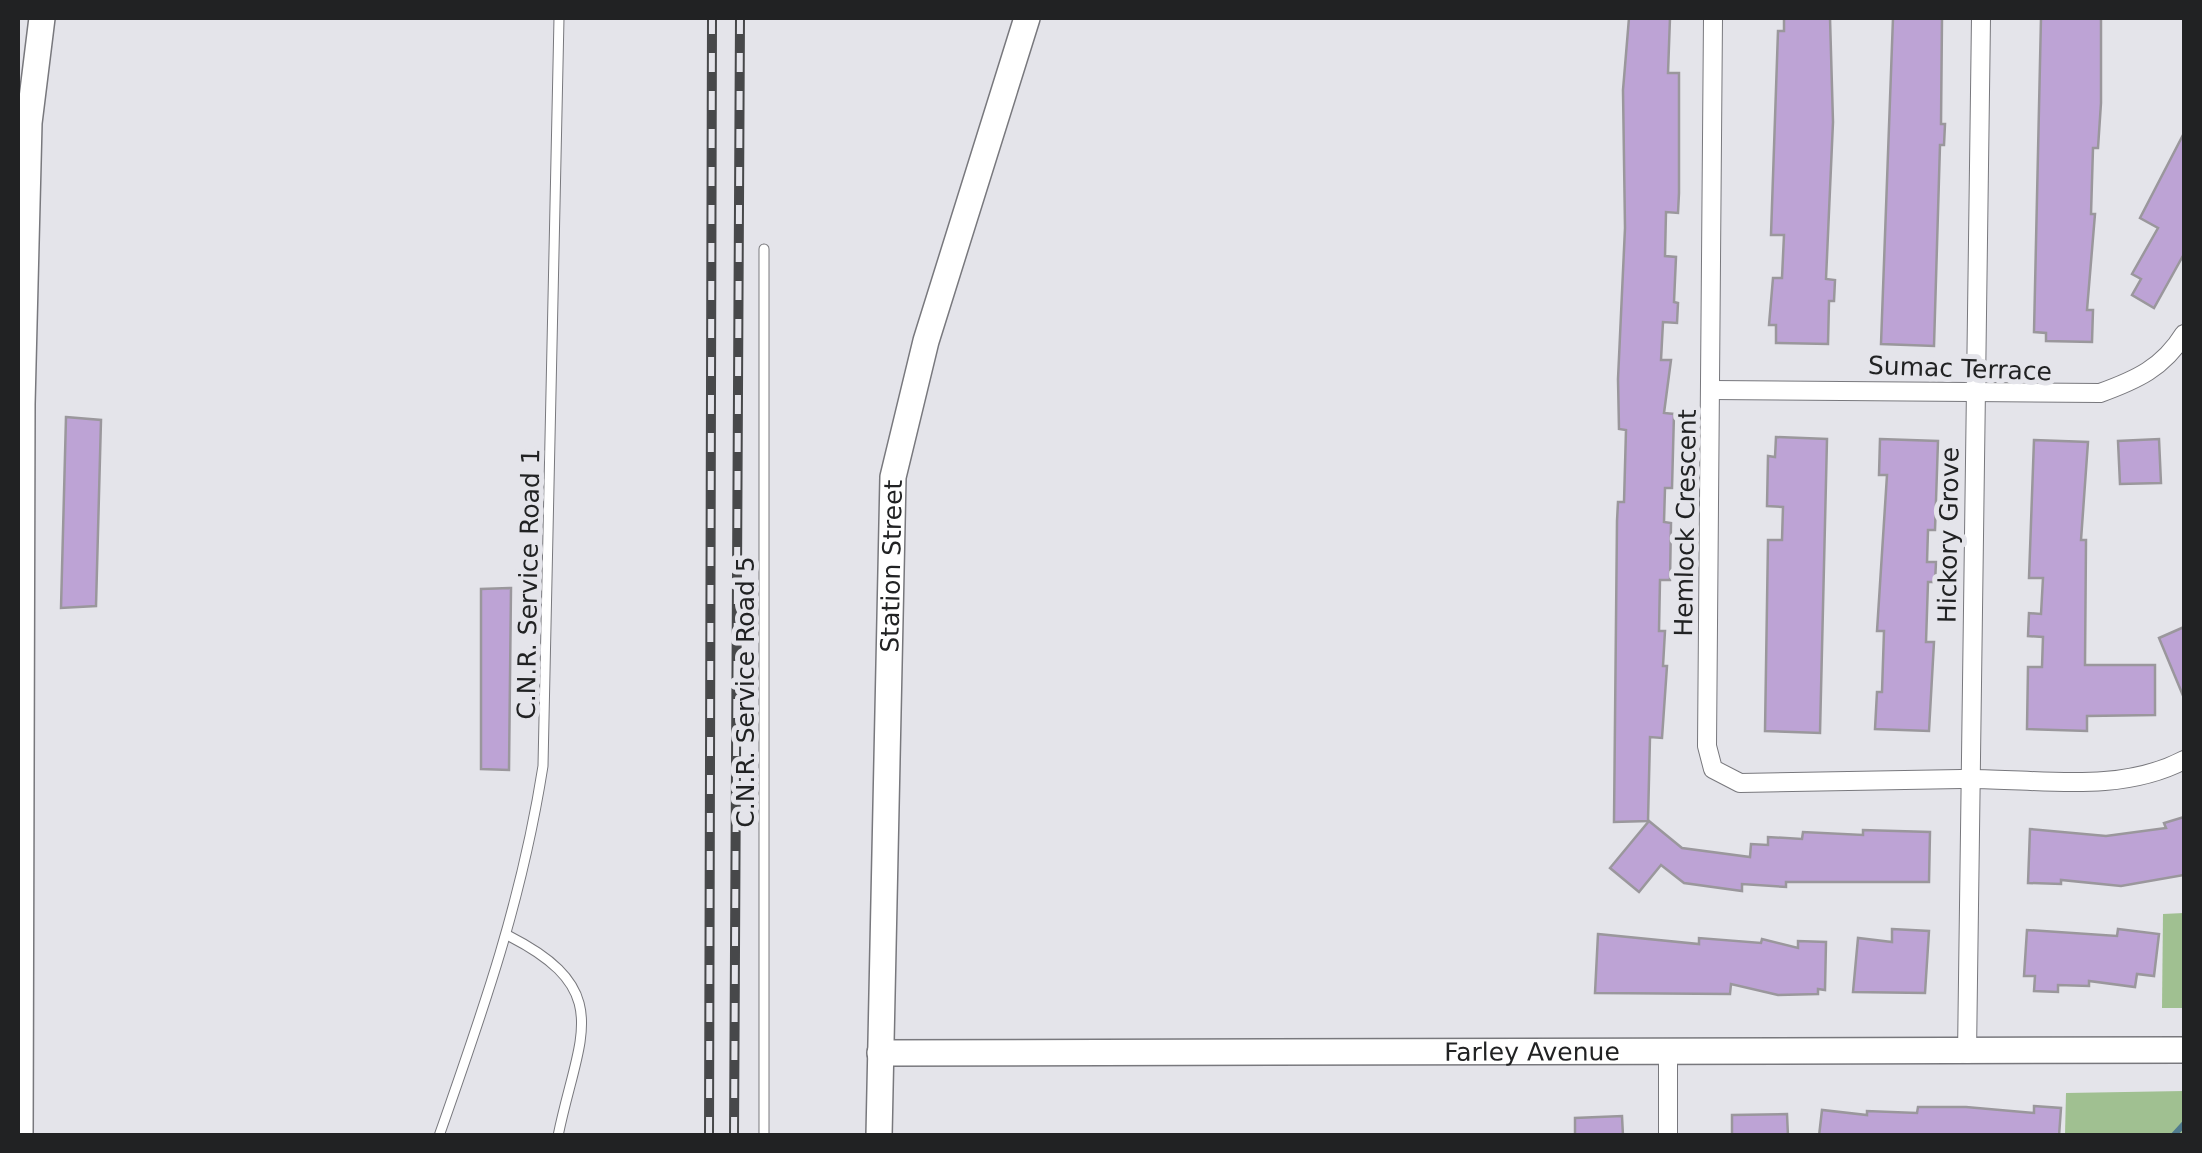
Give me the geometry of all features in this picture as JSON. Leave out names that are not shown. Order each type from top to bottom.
[{"type":"street","points":[[20,1136],[22,404],[29,123],[42,18]]},
{"type":"street","name":"Station Street","points":[[879,1136],[893,477],[926,340],[1027,18]]},
{"type":"street","name":"Hemlock Crescent","points":[[1714,18],[1707,746],[1713,769],[1740,783],[1969,779]]},
{"type":"street","name":"Hickory Grove","points":[[1967,1054],[1981,18]]},
{"type":"street","name":"Sumac Terrace","points":[[1712,390],[1975,390],[2063,396],[2100,393],[2135,380],[2169,359],[2184,334]]},
{"type":"street","points":[[1969,779],[2055,784],[2118,779],[2184,760]]},
{"type":"street","name":"Farley Avenue","points":[[880,1053],[1967,1054],[2184,1050]]},
{"type":"street","points":[[1668,1054],[1668,1136]]},
{"type":"lane","name":"C.N.R. Service Road 1","points":[[439,1136],[509,936],[529,858],[544,766],[559,18]]},
{"type":"lane","name":"C.N.R. Service Road 5","points":[[764,249],[764,1136]]},
{"type":"lane","points":[[509,936],[538,950],[572,980],[582,1002],[558,1136]]},
{"type":"green space","points":[[2184,913],[2184,1008],[2162,1008],[2163,914]]},
{"type":"green space","points":[[2184,1091],[2184,1135],[2065,1135],[2066,1093]]},
{"type":"building","points":[[1629,18],[1670,18],[1668,73],[1679,73],[1679,193],[1678,213],[1666,212],[1665,256],[1676,257],[1674,302],[1678,303],[1677,323],[1663,322],[1661,360],[1671,360],[1664,413],[1674,414],[1672,488],[1665,488],[1664,522],[1671,523],[1670,580],[1660,580],[1659,631],[1665,631],[1663,666],[1667,666],[1662,738],[1650,737],[1648,821],[1614,822],[1617,521],[1618,502],[1624,502],[1626,430],[1619,429],[1618,379],[1625,228],[1623,90]]},
{"type":"building","points":[[1784,18],[1830,18],[1833,122],[1826,279],[1835,280],[1834,301],[1829,301],[1828,344],[1776,343],[1776,325],[1769,325],[1773,278],[1782,278],[1784,235],[1771,235],[1778,31],[1784,31]]},
{"type":"building","points":[[1893,18],[1942,18],[1941,124],[1945,124],[1944,145],[1940,145],[1934,346],[1881,344]]},
{"type":"building","points":[[2041,18],[2101,18],[2101,103],[2098,148],[2093,148],[2091,214],[2095,214],[2087,310],[2093,310],[2092,342],[2046,341],[2046,333],[2034,332]]},
{"type":"building","points":[[2184,133],[2184,254],[2154,308],[2132,295],[2141,279],[2132,274],[2158,228],[2140,218]]},
{"type":"building","points":[[66,417],[101,420],[96,606],[61,608]]},
{"type":"building","points":[[1776,437],[1827,439],[1820,733],[1765,731],[1768,540],[1782,540],[1783,507],[1767,506],[1768,456],[1775,457]]},
{"type":"building","points":[[1880,439],[1938,441],[1935,530],[1928,530],[1927,562],[1936,562],[1935,582],[1928,582],[1926,642],[1934,642],[1929,731],[1875,729],[1877,692],[1882,692],[1884,631],[1877,631],[1887,475],[1879,475]]},
{"type":"building","points":[[2159,439],[2161,483],[2120,484],[2118,441]]},
{"type":"building","points":[[2034,440],[2088,442],[2081,540],[2086,540],[2085,665],[2155,665],[2155,715],[2087,716],[2087,731],[2027,729],[2028,667],[2042,667],[2043,637],[2028,636],[2029,613],[2041,614],[2043,578],[2029,578]]},
{"type":"building","points":[[511,588],[509,770],[481,769],[481,589]]},
{"type":"building","points":[[2184,627],[2184,698],[2159,638]]},
{"type":"building","points":[[2184,817],[2184,875],[2121,886],[2061,880],[2061,884],[2028,883],[2030,829],[2106,836],[2166,828],[2164,823]]},
{"type":"building","points":[[1649,821],[1682,848],[1750,857],[1751,844],[1768,845],[1768,837],[1802,839],[1803,832],[1930,832],[1929,882],[1786,882],[1786,887],[1742,884],[1742,891],[1684,883],[1661,865],[1639,892],[1610,868]]},
{"type":"building","points":[[1892,929],[1929,931],[1925,993],[1853,992],[1858,938],[1892,942]]},
{"type":"building","points":[[2118,929],[2159,934],[2154,976],[2137,974],[2135,987],[2089,981],[2089,986],[2058,985],[2058,992],[2034,991],[2035,976],[2024,976],[2027,930],[2117,936]]},
{"type":"building","points":[[1598,934],[1699,944],[1699,938],[1761,943],[1762,939],[1798,948],[1798,941],[1826,942],[1825,990],[1818,989],[1818,994],[1778,995],[1731,984],[1730,994],[1595,993]]},
{"type":"building","points":[[2034,1106],[2061,1108],[2059,1136],[1819,1136],[1822,1110],[1867,1115],[1867,1111],[1917,1113],[1918,1107],[1966,1107],[2034,1113]]},
{"type":"building","points":[[1787,1114],[1788,1136],[1732,1136],[1732,1115]]},
{"type":"building","points":[[1622,1116],[1623,1136],[1575,1136],[1575,1118]]},
{"type":"waterway","points":[[2173,1136],[2184,1124]]},
{"type":"railway","points":[[709,1136],[712,18]]},
{"type":"railway","points":[[734,1136],[740,18]]}]
